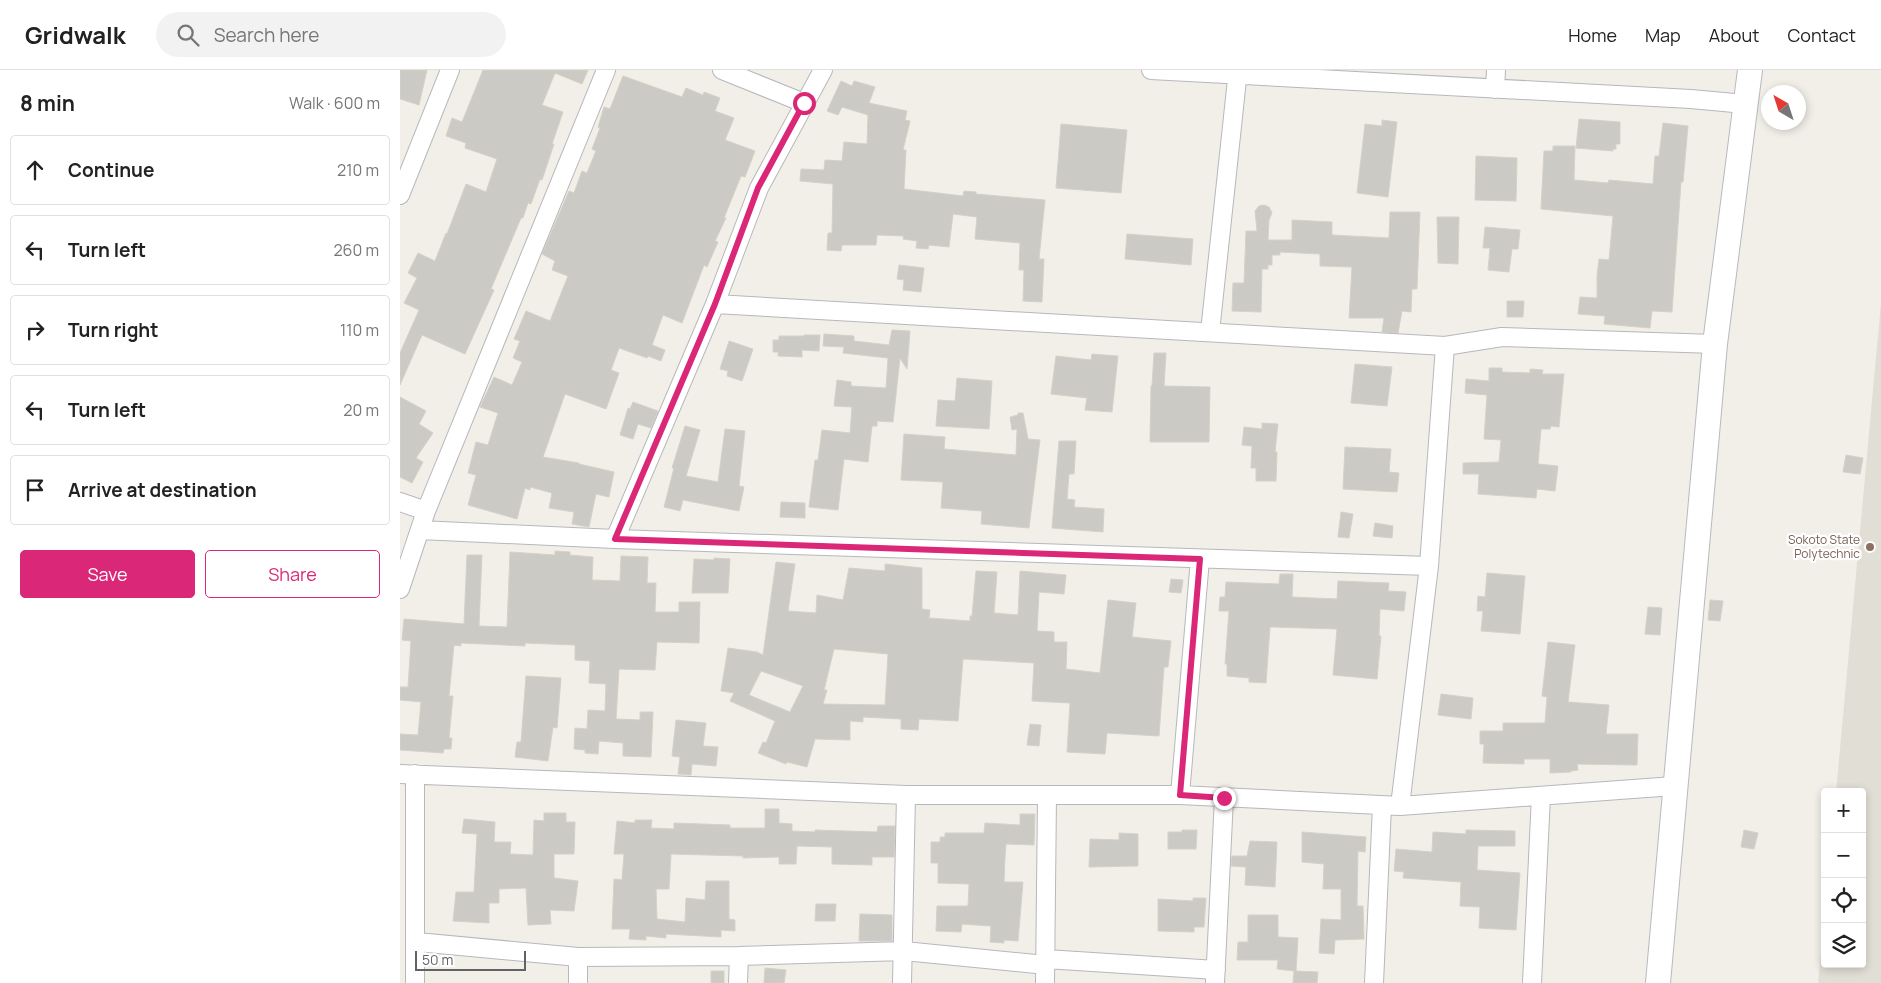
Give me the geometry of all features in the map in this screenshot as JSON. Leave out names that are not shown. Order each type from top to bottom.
[{"type":"street","points":[[402,185],[450,70]]},
{"type":"street","points":[[400,589],[426,511],[606,70]]},
{"type":"street","points":[[722,70],[804,103]]},
{"type":"street","points":[[615,539],[715,304],[758,188],[823,70]]},
{"type":"street","points":[[1151,70],[1238,72],[1495,89],[1691,99],[1745,104]]},
{"type":"street","points":[[1495,89],[1496,70]]},
{"type":"street","points":[[1658,983],[1674,786],[1715,344],[1750,70]]},
{"type":"street","points":[[1210,332],[1238,72]]},
{"type":"street","points":[[715,304],[1445,346],[1502,338],[1715,344]]},
{"type":"street","points":[[1374,983],[1391,806],[1429,566],[1445,346]]},
{"type":"street","points":[[400,502],[426,511]]},
{"type":"street","points":[[420,530],[615,539],[1429,566]]},
{"type":"street","points":[[1180,795],[1200,559]]},
{"type":"street","points":[[416,983],[417,942],[408,774],[906,795],[1180,795],[1391,806],[1674,786]]},
{"type":"street","points":[[902,983],[906,795]]},
{"type":"street","points":[[1046,983],[1047,795]]},
{"type":"street","points":[[1532,983],[1541,796]]},
{"type":"street","points":[[417,942],[578,957],[739,956],[904,951],[1215,976],[1224,798]]},
{"type":"street","points":[[738,983],[739,956]]},
{"type":"street","points":[[578,957],[578,983]]},
{"type":"shaded area","name":"Sokoto State Polytechnic","points":[[1881,303],[1881,983],[1818,983],[1821,953],[1821,968],[1866,968],[1866,788],[1836,788]]},
{"type":"building","points":[[400,70],[427,70],[419,105],[400,99]]},
{"type":"building","points":[[483,70],[588,70],[582,84],[555,73],[542,105],[563,112],[552,144],[554,144],[542,180],[540,179],[531,204],[528,203],[523,218],[521,218],[491,289],[494,290],[465,354],[422,335],[400,385],[400,353],[419,310],[404,303],[417,278],[408,273],[418,253],[435,261],[466,184],[486,192],[497,159],[465,148],[466,143],[446,136],[452,118],[462,122]]},
{"type":"building","points":[[623,76],[682,97],[686,88],[703,95],[704,92],[720,98],[715,111],[734,118],[725,140],[755,151],[745,177],[741,176],[724,218],[726,218],[715,241],[718,242],[707,267],[704,265],[682,323],[663,315],[652,345],[665,350],[661,361],[619,348],[611,370],[619,373],[606,409],[565,394],[543,457],[579,463],[614,472],[609,497],[596,494],[589,527],[572,524],[574,512],[549,508],[552,493],[530,487],[530,490],[525,488],[517,519],[468,505],[476,475],[468,473],[476,442],[488,445],[498,413],[480,407],[494,377],[512,385],[522,362],[513,358],[520,341],[514,339],[526,311],[550,321],[568,276],[552,270],[555,261],[542,254],[569,191],[574,193],[582,171],[587,173],[596,151],[592,149],[600,128],[598,127],[604,107],[610,109]]},
{"type":"building","points":[[841,81],[852,86],[854,81],[875,87],[869,103],[907,111],[905,120],[910,121],[903,150],[906,150],[904,189],[963,196],[964,191],[976,192],[976,194],[1045,200],[1039,259],[1044,259],[1042,302],[1023,301],[1024,270],[1019,270],[1020,243],[975,239],[977,217],[953,214],[949,247],[929,245],[928,249],[916,248],[917,241],[903,239],[904,236],[877,235],[876,245],[842,245],[841,251],[827,250],[828,233],[832,233],[833,184],[800,181],[801,169],[824,170],[825,160],[842,161],[844,142],[867,144],[868,115],[842,107],[838,115],[827,111]]},
{"type":"building","points":[[1579,119],[1620,122],[1620,144],[1616,144],[1616,149],[1613,149],[1613,151],[1576,148]]},
{"type":"building","points":[[1382,120],[1397,122],[1388,197],[1357,193],[1365,124],[1382,126]]},
{"type":"building","points":[[1663,123],[1688,126],[1683,182],[1681,182],[1672,312],[1652,311],[1650,328],[1604,324],[1605,316],[1578,314],[1580,297],[1597,298],[1599,259],[1609,260],[1613,216],[1541,209],[1544,151],[1553,151],[1553,146],[1575,146],[1574,180],[1608,183],[1609,180],[1653,184],[1655,156],[1659,156]]},
{"type":"building","points":[[1061,124],[1127,130],[1121,193],[1056,188]]},
{"type":"building","points":[[1476,156],[1517,158],[1516,201],[1475,200]]},
{"type":"building","points":[[1259,206],[1269,207],[1272,213],[1269,220],[1268,240],[1292,240],[1292,220],[1332,222],[1332,235],[1389,238],[1390,212],[1420,212],[1417,289],[1412,289],[1411,312],[1402,311],[1398,333],[1382,332],[1384,318],[1349,318],[1352,267],[1320,266],[1320,254],[1280,252],[1280,255],[1272,255],[1272,265],[1268,265],[1268,269],[1262,269],[1261,312],[1232,311],[1233,283],[1244,283],[1246,231],[1257,231],[1255,211]]},
{"type":"building","points":[[1437,217],[1459,217],[1458,264],[1438,263]]},
{"type":"building","points":[[1485,227],[1520,230],[1518,249],[1512,249],[1509,272],[1488,270],[1490,248],[1483,248]]},
{"type":"building","points":[[1127,234],[1193,239],[1191,265],[1125,259]]},
{"type":"building","points":[[899,265],[924,268],[921,292],[903,290],[904,280],[897,279]]},
{"type":"building","points":[[1507,301],[1524,301],[1523,317],[1507,317]]},
{"type":"building","points":[[892,330],[910,331],[907,369],[900,358],[893,422],[877,421],[877,426],[872,426],[868,462],[844,459],[838,510],[809,507],[815,460],[818,460],[822,430],[850,433],[852,407],[834,406],[837,380],[851,382],[851,386],[886,388],[888,358],[843,353],[844,347],[823,346],[824,334],[854,336],[854,341],[889,345]]},
{"type":"building","points":[[820,335],[819,351],[802,350],[802,357],[778,356],[778,352],[773,352],[773,340],[779,340],[779,336]]},
{"type":"building","points":[[729,341],[753,349],[742,381],[727,376],[728,371],[720,369]]},
{"type":"building","points":[[1154,353],[1166,353],[1164,386],[1210,387],[1209,442],[1150,442],[1151,386]]},
{"type":"building","points":[[1092,354],[1118,356],[1112,412],[1085,410],[1087,398],[1051,394],[1056,356],[1091,360]]},
{"type":"building","points":[[1355,364],[1392,367],[1387,406],[1351,403]]},
{"type":"building","points":[[1489,368],[1502,368],[1502,372],[1530,373],[1530,369],[1543,370],[1542,374],[1564,374],[1559,427],[1551,426],[1550,429],[1541,429],[1538,464],[1558,466],[1555,491],[1537,489],[1536,498],[1478,494],[1479,474],[1463,474],[1463,463],[1499,462],[1501,440],[1484,439],[1487,395],[1465,393],[1466,379],[1489,381]]},
{"type":"building","points":[[957,378],[992,381],[989,429],[936,426],[938,400],[955,401]]},
{"type":"building","points":[[400,397],[426,411],[419,424],[433,433],[416,458],[423,462],[412,483],[400,477]]},
{"type":"building","points":[[633,402],[658,411],[651,428],[638,424],[633,439],[620,435],[628,408],[630,409]]},
{"type":"building","points":[[1018,413],[1023,413],[1028,439],[1040,440],[1029,528],[981,524],[982,511],[941,508],[943,482],[901,480],[904,434],[945,437],[944,449],[1016,455],[1017,429],[1012,430],[1010,417],[1018,415]]},
{"type":"building","points":[[1262,423],[1278,424],[1275,452],[1277,452],[1276,481],[1256,481],[1256,468],[1251,468],[1252,446],[1242,445],[1244,427],[1262,429]]},
{"type":"building","points":[[685,426],[700,430],[686,476],[718,482],[725,429],[745,431],[739,486],[744,487],[739,511],[683,500],[680,511],[664,507],[674,468],[672,468]]},
{"type":"building","points":[[1059,441],[1076,441],[1074,474],[1069,474],[1067,499],[1075,500],[1074,507],[1104,509],[1103,532],[1052,528]]},
{"type":"building","points":[[1345,447],[1391,449],[1389,472],[1399,473],[1397,492],[1343,489]]},
{"type":"building","points":[[1846,455],[1863,458],[1860,474],[1843,472]]},
{"type":"building","points":[[781,502],[805,503],[805,518],[780,517]]},
{"type":"building","points":[[1341,512],[1353,514],[1349,538],[1338,537]]},
{"type":"building","points":[[1375,523],[1393,526],[1392,538],[1373,536]]},
{"type":"building","points":[[555,551],[570,552],[570,555],[593,557],[592,580],[620,581],[621,556],[648,557],[647,583],[656,583],[655,612],[679,612],[679,602],[700,602],[699,643],[657,642],[655,670],[619,669],[616,719],[640,720],[640,712],[653,712],[651,757],[623,756],[623,743],[599,741],[598,754],[585,753],[585,750],[574,749],[575,728],[587,729],[588,710],[605,711],[606,684],[589,683],[590,661],[575,660],[575,645],[525,643],[525,646],[461,643],[461,646],[454,645],[449,696],[453,696],[449,738],[452,738],[451,749],[444,749],[443,753],[400,750],[400,734],[418,735],[421,702],[400,700],[400,687],[408,687],[411,641],[402,640],[404,619],[464,624],[467,555],[482,555],[479,626],[507,627],[510,552],[555,555]]},
{"type":"building","points":[[714,558],[730,559],[728,593],[692,593],[694,559],[714,560]]},
{"type":"building","points":[[776,562],[795,564],[788,611],[816,613],[817,595],[843,600],[849,568],[885,571],[885,564],[922,568],[922,609],[930,610],[929,618],[970,621],[976,571],[997,572],[994,613],[1018,615],[1020,571],[1066,575],[1064,594],[1039,592],[1037,631],[1054,632],[1054,642],[1067,642],[1066,669],[1100,673],[1108,600],[1136,603],[1132,637],[1171,641],[1168,667],[1164,667],[1159,736],[1107,733],[1105,754],[1067,752],[1070,703],[1032,701],[1034,663],[963,659],[958,721],[919,719],[918,730],[901,729],[901,719],[863,717],[863,722],[850,721],[850,740],[815,739],[807,767],[787,762],[786,764],[758,753],[763,742],[766,743],[775,721],[730,701],[734,693],[721,691],[728,648],[757,652],[763,655]],"holes":[[[834,649],[888,654],[885,705],[823,704],[827,690],[824,690]],[[761,671],[803,686],[790,712],[749,695]]]},
{"type":"building","points":[[1487,573],[1525,576],[1520,634],[1481,631],[1483,611],[1477,611],[1478,596],[1485,597]]},
{"type":"building","points":[[1280,574],[1293,574],[1292,597],[1337,599],[1338,581],[1389,583],[1388,591],[1406,592],[1404,611],[1380,609],[1379,636],[1381,636],[1377,679],[1333,675],[1337,629],[1273,627],[1270,627],[1266,683],[1249,682],[1249,678],[1227,676],[1227,664],[1225,664],[1229,611],[1219,611],[1220,597],[1225,597],[1226,582],[1279,584]]},
{"type":"building","points":[[1171,579],[1183,580],[1181,593],[1169,592]]},
{"type":"building","points":[[1710,600],[1723,601],[1720,621],[1708,620]]},
{"type":"building","points":[[1648,607],[1662,608],[1660,635],[1645,634]]},
{"type":"building","points":[[1548,642],[1575,645],[1568,702],[1609,705],[1606,734],[1638,734],[1637,765],[1577,764],[1578,770],[1550,773],[1550,759],[1524,759],[1524,764],[1483,763],[1484,744],[1480,744],[1480,731],[1503,731],[1503,723],[1545,723],[1547,697],[1542,696]]},
{"type":"building","points":[[526,676],[561,678],[557,728],[553,727],[548,761],[515,757],[517,742],[521,742]]},
{"type":"building","points":[[1441,694],[1473,698],[1471,719],[1438,715]]},
{"type":"building","points":[[676,720],[706,723],[703,746],[718,747],[716,766],[692,764],[691,775],[678,774],[680,757],[672,756]]},
{"type":"building","points":[[1030,724],[1041,725],[1039,746],[1027,745]]},
{"type":"building","points":[[765,809],[779,809],[779,823],[792,824],[792,831],[877,832],[878,826],[895,826],[894,857],[872,857],[872,865],[832,864],[832,847],[797,846],[796,864],[779,864],[779,857],[743,858],[743,856],[671,854],[669,889],[656,889],[657,919],[685,922],[686,898],[705,900],[706,881],[729,881],[729,919],[735,920],[735,931],[721,930],[721,937],[666,934],[666,938],[646,936],[646,940],[629,939],[630,929],[612,929],[614,879],[622,880],[624,854],[614,854],[617,821],[635,823],[635,820],[652,820],[651,828],[674,829],[674,823],[730,825],[730,828],[765,828]]},
{"type":"building","points":[[544,813],[566,813],[566,822],[575,822],[574,854],[554,854],[554,878],[578,881],[574,911],[550,910],[551,924],[528,925],[526,888],[499,889],[499,903],[489,903],[489,923],[453,921],[456,892],[474,892],[477,834],[462,833],[464,819],[495,822],[494,842],[511,842],[510,854],[533,855],[534,820],[544,821]]},
{"type":"building","points":[[1020,814],[1035,814],[1034,845],[1006,844],[1004,882],[1023,882],[1018,941],[990,942],[991,926],[962,924],[961,932],[936,931],[937,906],[968,906],[969,884],[938,883],[938,863],[931,863],[931,842],[940,842],[940,837],[945,837],[945,833],[984,833],[985,823],[1020,825]]},
{"type":"building","points":[[1182,830],[1197,830],[1196,849],[1168,849],[1168,832],[1182,832]]},
{"type":"building","points":[[1466,830],[1515,831],[1515,846],[1478,846],[1477,870],[1520,873],[1516,930],[1479,928],[1480,907],[1460,906],[1461,882],[1403,878],[1404,872],[1394,871],[1396,849],[1432,852],[1433,832],[1466,834]]},
{"type":"building","points":[[1744,830],[1758,833],[1754,849],[1741,847]]},
{"type":"building","points":[[1302,832],[1366,837],[1365,852],[1358,851],[1357,906],[1363,906],[1364,939],[1335,940],[1334,954],[1319,953],[1321,919],[1341,920],[1341,889],[1323,889],[1324,864],[1302,862]]},
{"type":"building","points":[[1119,833],[1138,834],[1138,866],[1089,867],[1090,839],[1119,840]]},
{"type":"building","points":[[1250,841],[1277,842],[1275,887],[1245,885],[1246,867],[1231,866],[1232,856],[1247,856]]},
{"type":"building","points":[[1193,898],[1206,898],[1204,927],[1194,927],[1194,932],[1158,931],[1158,899],[1193,901]]},
{"type":"building","points":[[816,904],[836,904],[835,921],[815,921]]},
{"type":"building","points":[[860,914],[892,915],[892,941],[859,941]]},
{"type":"building","points":[[1248,915],[1278,915],[1278,937],[1298,938],[1296,971],[1318,972],[1317,983],[1293,983],[1294,971],[1277,969],[1278,960],[1237,960],[1238,942],[1248,942]]},
{"type":"building","points":[[765,968],[786,970],[784,983],[764,983]]},
{"type":"building","points":[[711,971],[724,971],[724,983],[711,983]]},
{"type":"place","name":"Sokoto State Polytechnic","points":[[1870,547]]},
{"type":"route","points":[[804,103],[758,188],[715,304],[615,539],[1200,559],[1180,795],[1224,798]]}]
